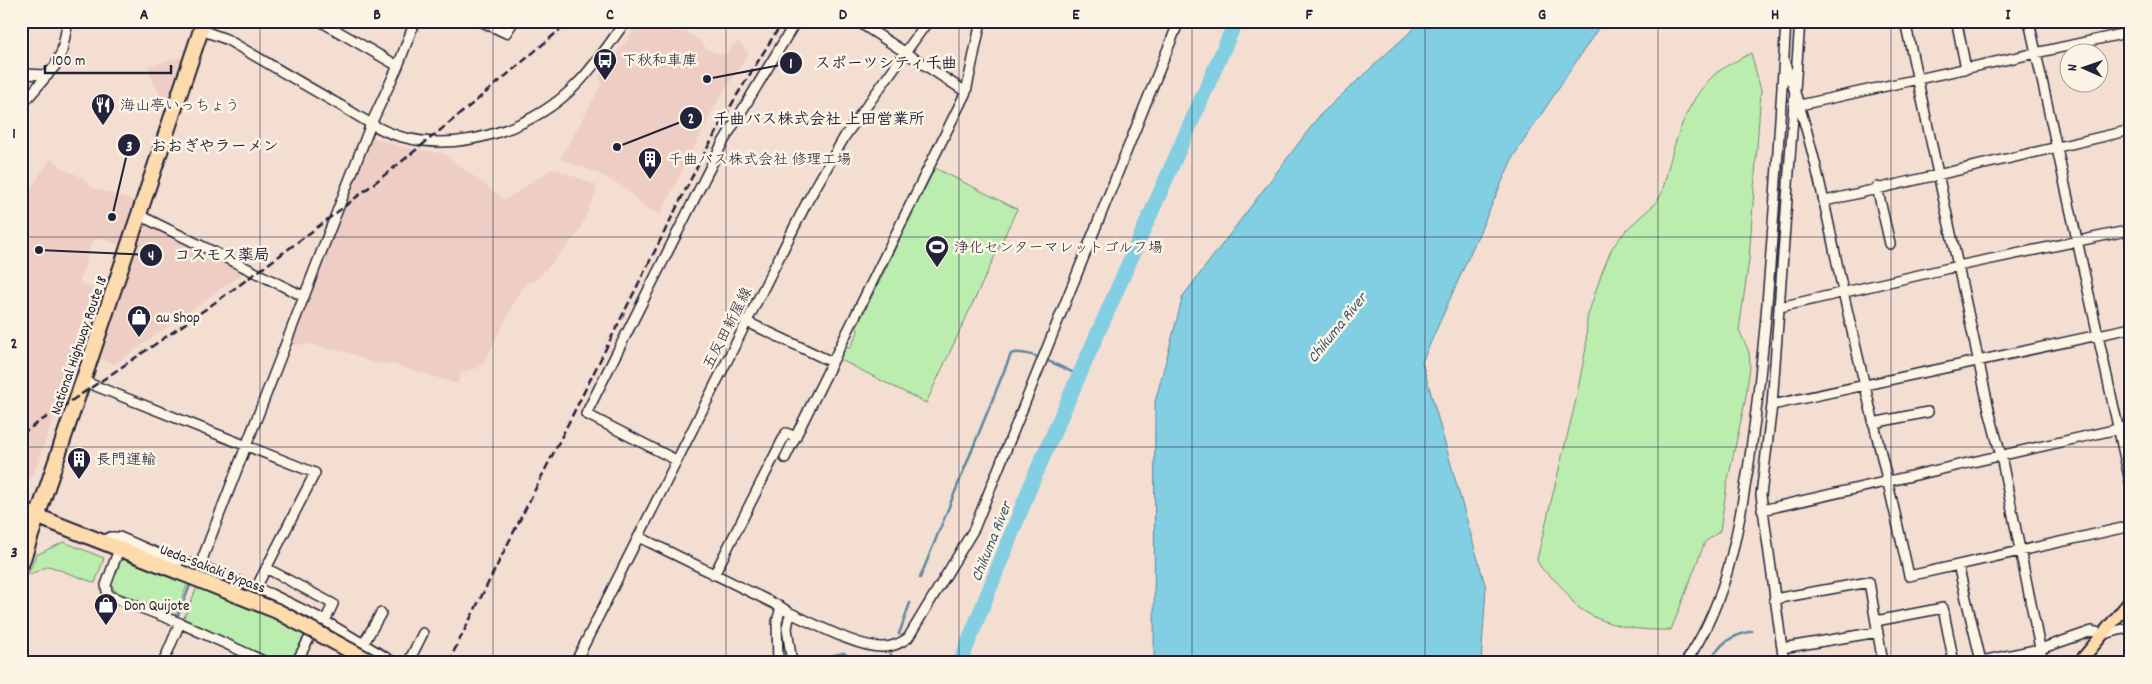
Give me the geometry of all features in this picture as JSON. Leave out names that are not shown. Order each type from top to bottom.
[{"type":"highway","name":"National Highway Route 18","points":[[21,565],[202,26]]},
{"type":"highway","name":"Ueda-Sakaki Bypass","points":[[21,510],[102,542],[119,543],[179,572],[277,611],[372,663]]},
{"type":"main road","points":[[2079,663],[2131,600]]},
{"type":"street","points":[[21,106],[55,66],[62,51],[68,21]]},
{"type":"street","points":[[320,21],[398,66]]},
{"type":"street","points":[[395,663],[323,620],[256,588],[208,569],[203,563],[203,557],[371,124],[398,66],[415,21]]},
{"type":"street","points":[[480,21],[506,33],[514,21]]},
{"type":"street","points":[[202,26],[371,124],[401,137],[434,142],[449,142],[484,136],[514,126],[546,108],[575,86],[595,63],[626,21]]},
{"type":"street","points":[[676,460],[586,414],[722,144],[796,21]]},
{"type":"street","points":[[857,21],[966,92]]},
{"type":"street","name":"五反田新屋線","points":[[575,663],[802,210],[845,136],[928,21]]},
{"type":"street","points":[[785,458],[966,92],[981,21]]},
{"type":"street","points":[[639,537],[781,607],[790,614],[861,643],[880,648],[898,644],[908,638],[974,529],[1179,21]]},
{"type":"street","points":[[1686,663],[1709,622],[1723,587],[1734,544],[1750,461],[1758,405],[1769,283],[1786,21]]},
{"type":"street","points":[[1784,663],[1761,495],[1772,405],[1800,21]]},
{"type":"street","points":[[1906,21],[1978,360],[2001,456],[2043,663]]},
{"type":"street","points":[[2029,21],[2131,486]]},
{"type":"street","points":[[1957,24],[1966,68]]},
{"type":"street","points":[[1800,105],[2131,32]]},
{"type":"street","points":[[1784,61],[1800,105],[1825,201],[1843,291],[1909,576],[2131,526]]},
{"type":"street","points":[[21,74],[48,75]]},
{"type":"street","points":[[1825,201],[1877,187],[1939,175],[2131,130]]},
{"type":"street","points":[[1877,187],[1890,244]]},
{"type":"street","points":[[139,214],[303,296]]},
{"type":"street","points":[[1780,306],[2131,230]]},
{"type":"street","points":[[745,321],[832,362]]},
{"type":"street","points":[[1772,405],[2131,328]]},
{"type":"street","points":[[83,381],[315,473],[256,588]]},
{"type":"street","points":[[1873,422],[1928,412]]},
{"type":"street","points":[[1762,510],[2131,426]]},
{"type":"street","points":[[714,575],[786,433],[796,437]]},
{"type":"street","points":[[203,563],[199,565],[186,564],[119,543],[106,585],[107,592],[110,596],[180,623],[268,663]]},
{"type":"street","points":[[1958,565],[1977,662],[2040,649],[2092,631],[2104,634],[2131,627]]},
{"type":"street","points":[[266,568],[334,604],[296,663]]},
{"type":"street","points":[[1774,599],[1868,582],[1883,663]]},
{"type":"street","points":[[778,663],[777,622],[781,607]]},
{"type":"street","points":[[1876,621],[1943,608],[1954,663]]},
{"type":"street","points":[[364,643],[381,613]]},
{"type":"street","points":[[790,614],[787,628],[792,663]]},
{"type":"street","points":[[163,663],[180,623]]},
{"type":"street","points":[[1782,648],[1878,632]]},
{"type":"street","points":[[408,663],[423,633]]},
{"type":"shaded area","points":[[641,21],[676,21],[672,28],[677,32],[687,32],[699,40],[708,50],[725,55],[738,41],[749,53],[717,102],[660,215],[641,205],[626,189],[596,172],[560,159],[602,84],[599,76]]},
{"type":"shaded area","points":[[183,57],[165,110],[147,66]]},
{"type":"shaded area","points":[[372,137],[411,149],[443,153],[505,200],[553,168],[596,185],[597,189],[578,234],[536,280],[526,283],[521,289],[487,357],[478,368],[461,372],[458,384],[392,364],[373,363],[349,353],[307,344],[288,345]]},
{"type":"shaded area","points":[[51,158],[62,168],[83,178],[93,188],[136,201],[121,245],[100,238],[92,242],[79,283],[104,291],[89,337],[78,358],[50,428],[33,477],[21,482],[21,203]]},
{"type":"shaded area","points":[[146,225],[245,272],[115,364],[99,359]]},
{"type":"green space","points":[[1751,53],[1761,90],[1749,260],[1739,330],[1749,352],[1750,367],[1745,402],[1727,484],[1720,531],[1705,542],[1671,630],[1625,627],[1592,616],[1578,607],[1560,585],[1542,569],[1537,559],[1575,404],[1586,348],[1587,318],[1612,248],[1627,229],[1656,203],[1662,193],[1674,146],[1694,100],[1714,75]]},
{"type":"green space","name":"浄化センターマレットゴルフ場","points":[[935,168],[1017,209],[926,403],[839,359],[844,348],[850,348],[858,332],[857,327]]},
{"type":"green space","points":[[64,542],[104,558],[95,583],[49,566],[28,575],[36,555]]},
{"type":"green space","points":[[126,559],[188,583],[175,616],[115,591],[111,583],[114,572],[117,565]]},
{"type":"green space","points":[[198,585],[275,617],[306,633],[290,662],[276,663],[183,620]]},
{"type":"water","points":[[1422,21],[1603,21],[1513,157],[1422,362],[1486,588],[1481,663],[1154,663],[1155,402],[1183,296],[1320,115]]},
{"type":"waterway","name":"Chikuma River","points":[[960,663],[1035,475],[1236,21]]},
{"type":"waterway","points":[[920,578],[1011,354],[1025,353],[1035,356],[1079,375]]},
{"type":"waterway","points":[[178,615],[191,583]]},
{"type":"waterway","points":[[899,634],[910,603]]},
{"type":"waterway","points":[[1708,663],[1726,641],[1752,631]]},
{"type":"waterway","points":[[828,663],[834,655],[844,653],[855,663]]},
{"type":"waterway","points":[[888,662],[891,654]]},
{"type":"waterway","points":[[878,663],[888,662]]},
{"type":"railway","points":[[21,434],[164,338],[303,238],[438,132],[570,21]]},
{"type":"railway","points":[[448,663],[700,161],[737,95],[783,21]]},
{"type":"place","name":"スポーツシティ千曲","points":[[707,79]]},
{"type":"place","name":"下秋和車庫","points":[[605,81]]},
{"type":"place","name":"海山亭いっちょう","points":[[103,126]]},
{"type":"place","name":"千曲バス株式会社 上田営業所","points":[[617,147]]},
{"type":"place","name":"千曲バス株式会社 修理工場","points":[[650,180]]},
{"type":"place","name":"おおぎやラーメン","points":[[112,217]]},
{"type":"place","name":"コスモス薬局","points":[[39,250]]},
{"type":"place","name":"浄化センターマレットゴルフ場","points":[[937,268]]},
{"type":"place","name":"au Shop","points":[[139,338]]},
{"type":"place","name":"長門運輸","points":[[79,480]]},
{"type":"place","name":"Don Quijote","points":[[106,626]]}]
